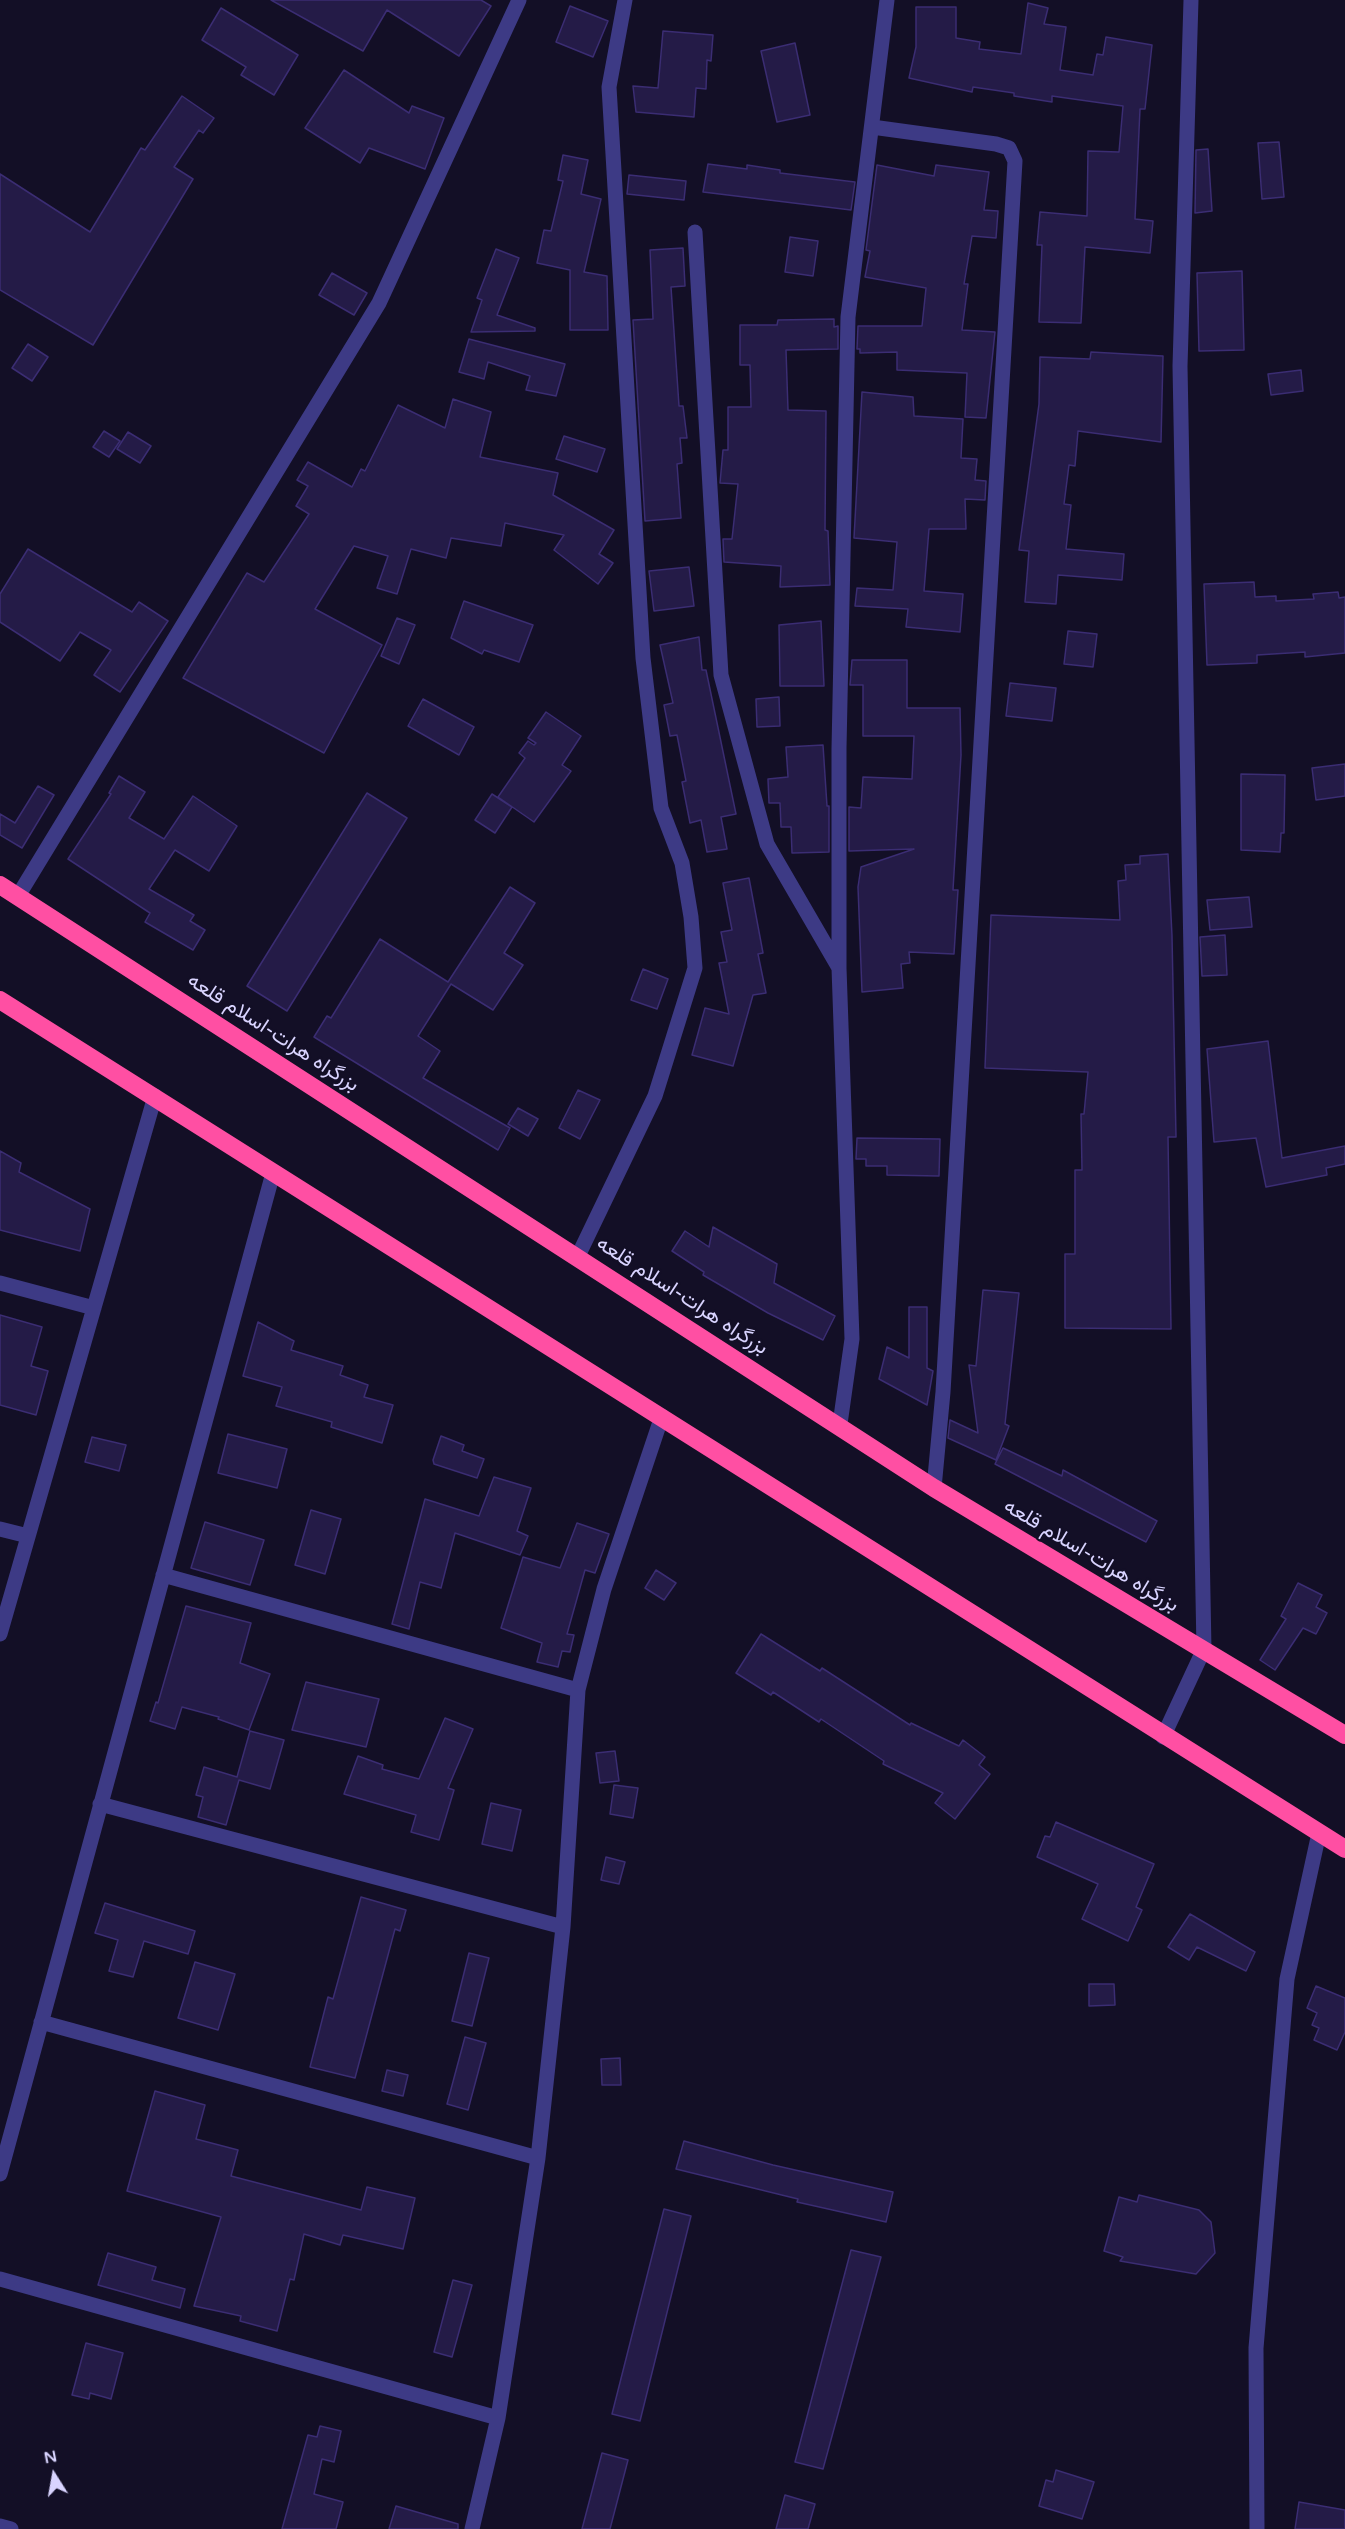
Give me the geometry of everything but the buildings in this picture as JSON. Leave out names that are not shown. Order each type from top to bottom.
[{"type":"highway","name":"بزرگراه هرات-اسلام قلعه","points":[[0,885],[840,1425],[934,1488],[1345,1735]]},
{"type":"highway","points":[[0,1000],[662,1416],[1164,1737],[1345,1849]]},
{"type":"street","points":[[18,896],[379,303],[519,0]]},
{"type":"street","points":[[578,1256],[655,1096],[695,968],[691,917],[682,863],[661,808],[643,658],[609,87],[625,0]]},
{"type":"street","points":[[840,1425],[852,1339],[839,968],[839,748],[848,317],[887,0]]},
{"type":"street","points":[[1164,1737],[1204,1650],[1180,366],[1191,0]]},
{"type":"street","points":[[872,127],[996,144],[1009,148],[1015,161],[945,1356],[934,1488]]},
{"type":"street","points":[[695,232],[721,675],[768,844],[839,968]]},
{"type":"street","points":[[0,1634],[155,1096]]},
{"type":"street","points":[[0,2174],[273,1173]]},
{"type":"street","points":[[0,1283],[94,1308]]},
{"type":"street","points":[[472,2529],[498,2418],[538,2158],[562,1928],[578,1690],[604,1589],[662,1416]]},
{"type":"street","points":[[0,1529],[28,1536]]},
{"type":"street","points":[[163,1575],[578,1690]]},
{"type":"street","points":[[100,1804],[562,1928]]},
{"type":"street","points":[[1257,2529],[1256,2348],[1287,1979],[1318,1833]]},
{"type":"street","points":[[41,2022],[538,2158]]},
{"type":"street","points":[[0,2279],[498,2418]]},
{"type":"street","points":[[0,2526],[10,2529]]}]
